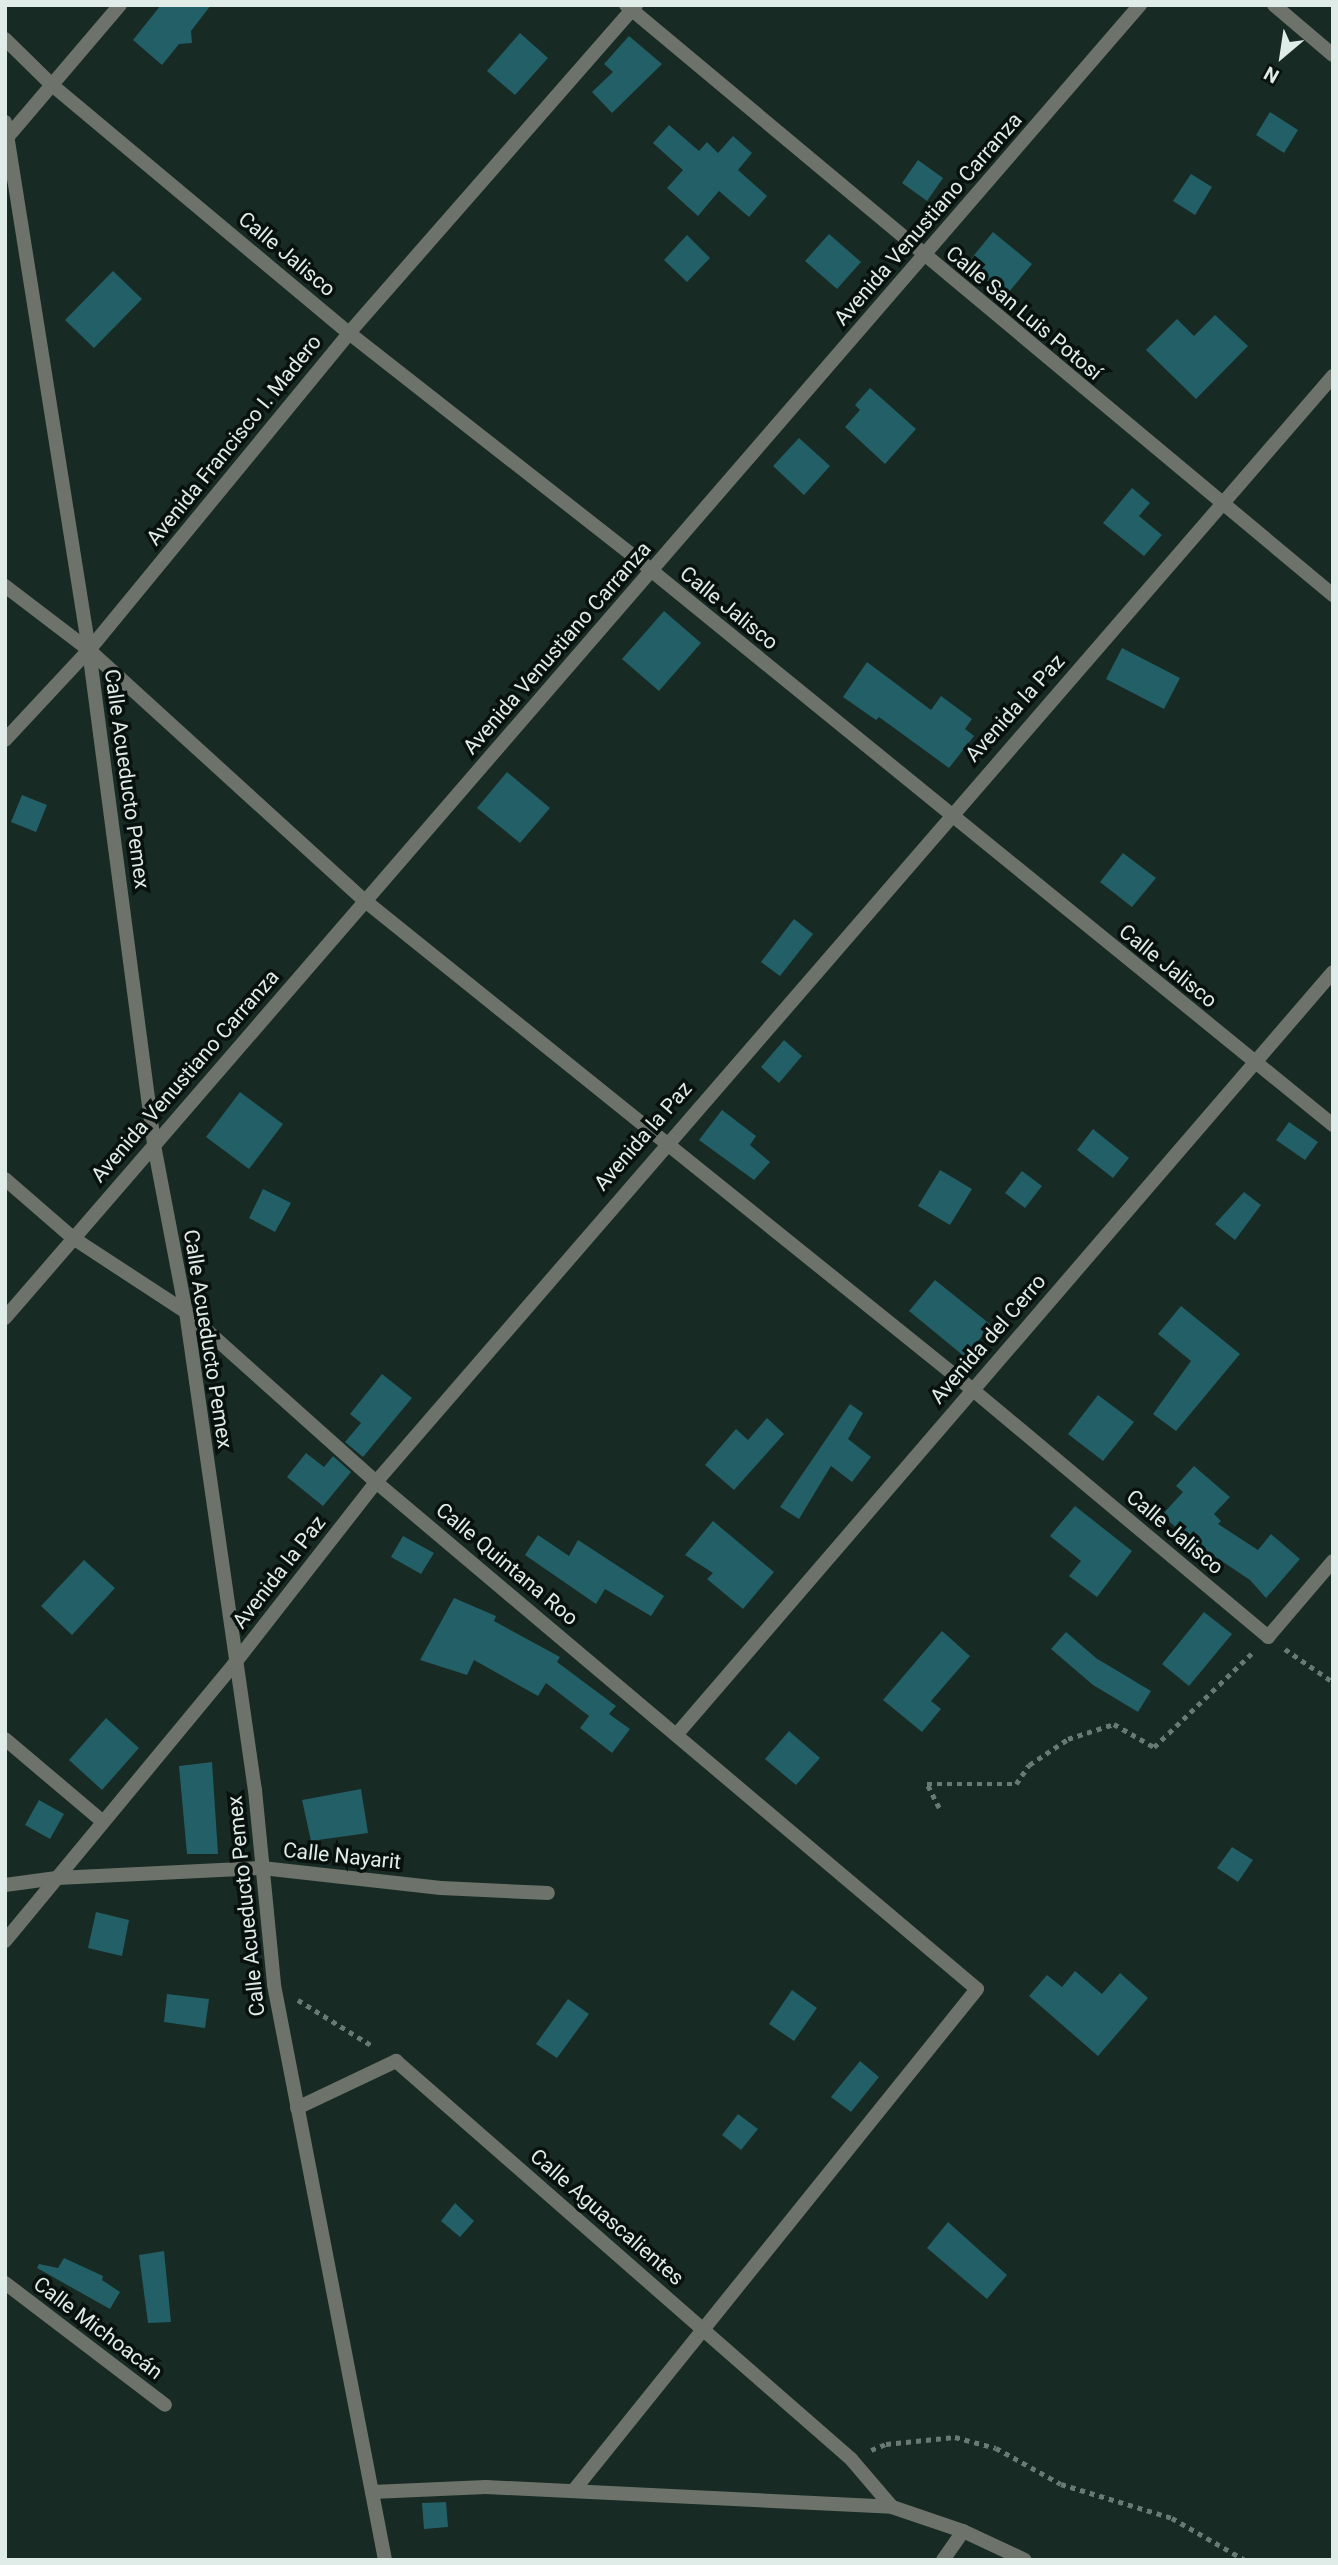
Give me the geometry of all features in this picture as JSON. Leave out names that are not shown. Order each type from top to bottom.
[{"type":"street","points":[[7,139],[120,5]]},
{"type":"street","name":"Avenida Venustiano Carranza","points":[[5,1318],[1140,5]]},
{"type":"street","points":[[1274,5],[1333,55]]},
{"type":"street","name":"Calle San Luis Potosí","points":[[631,6],[924,257],[1222,507],[1333,595]]},
{"type":"street","name":"Avenida Francisco I. Madero","points":[[5,740],[89,650],[349,333],[631,6]]},
{"type":"street","name":"Calle Jalisco","points":[[5,39],[52,85],[349,333],[652,571],[1333,1125]]},
{"type":"street","name":"Calle Acueducto Pemex","points":[[5,122],[89,650],[154,1145],[186,1312],[262,1868],[274,1985],[385,2560]]},
{"type":"street","name":"Avenida la Paz","points":[[5,1941],[234,1664],[376,1482],[664,1144],[949,815],[1222,507],[1333,376]]},
{"type":"street","name":"Calle Jalisco","points":[[5,586],[89,650],[364,900],[973,1390],[1268,1637]]},
{"type":"street","name":"Avenida del Cerro","points":[[677,1734],[1333,972]]},
{"type":"street","name":"Calle Quintana Roo","points":[[5,1179],[73,1238],[186,1312],[376,1482],[977,1989],[705,2332]]},
{"type":"street","points":[[1268,1637],[1333,1561]]},
{"type":"street","points":[[5,1739],[102,1821]]},
{"type":"street","name":"Calle Nayarit","points":[[5,1885],[57,1878],[262,1868],[441,1888],[548,1894]]},
{"type":"street","points":[[297,2108],[396,2061]]},
{"type":"street","name":"Calle Aguascalientes","points":[[396,2061],[851,2459],[892,2507]]},
{"type":"street","name":"Calle Michoacán","points":[[5,2283],[165,2405]]},
{"type":"street","points":[[574,2490],[705,2332]]},
{"type":"street","points":[[372,2492],[486,2487],[892,2507],[963,2531],[1025,2560]]},
{"type":"street","points":[[943,2560],[963,2531]]},
{"type":"path","points":[[939,1808],[927,1784],[1016,1784],[1029,1765],[1068,1739],[1114,1724],[1154,1747],[1268,1637],[1333,1682]]},
{"type":"path","points":[[274,1985],[396,2061]]},
{"type":"path","points":[[851,2459],[886,2444],[955,2437],[996,2448],[1061,2484],[1172,2518],[1245,2560]]},
{"type":"building","points":[[161,5],[211,5],[191,31],[192,43],[179,44],[162,65],[133,40]]},
{"type":"building","points":[[520,33],[548,58],[515,95],[487,71]]},
{"type":"building","points":[[629,36],[662,64],[612,113],[592,92],[613,72],[604,64]]},
{"type":"building","points":[[1270,112],[1298,130],[1284,153],[1256,135]]},
{"type":"building","points":[[669,125],[699,151],[707,142],[718,153],[733,136],[752,153],[738,170],[767,196],[749,217],[719,191],[698,216],[667,188],[683,170],[653,143]]},
{"type":"building","points":[[918,160],[943,178],[927,201],[902,183]]},
{"type":"building","points":[[1191,174],[1212,187],[1195,215],[1173,201]]},
{"type":"building","points":[[993,232],[1032,264],[1005,297],[966,265]]},
{"type":"building","points":[[829,234],[861,262],[837,289],[805,261]]},
{"type":"building","points":[[687,235],[710,258],[687,282],[664,260]]},
{"type":"building","points":[[113,271],[142,299],[94,348],[65,320]]},
{"type":"building","points":[[1215,315],[1248,346],[1196,399],[1146,350],[1177,319],[1194,336]]},
{"type":"building","points":[[870,388],[916,429],[885,464],[845,427],[860,410],[855,405]]},
{"type":"building","points":[[799,438],[830,466],[804,495],[773,466]]},
{"type":"building","points":[[1132,488],[1150,503],[1139,516],[1162,535],[1144,556],[1103,523]]},
{"type":"building","points":[[664,611],[701,643],[659,691],[622,659]]},
{"type":"building","points":[[1122,648],[1180,678],[1164,709],[1106,679]]},
{"type":"building","points":[[867,662],[931,710],[941,696],[972,719],[965,729],[974,736],[949,768],[879,717],[876,720],[843,697]]},
{"type":"building","points":[[507,772],[550,808],[520,843],[477,808]]},
{"type":"building","points":[[22,795],[47,805],[36,832],[11,822]]},
{"type":"building","points":[[1123,853],[1156,878],[1132,907],[1100,882]]},
{"type":"building","points":[[794,919],[813,934],[780,976],[761,962]]},
{"type":"building","points":[[784,1040],[802,1056],[779,1083],[761,1067]]},
{"type":"building","points":[[240,1092],[283,1124],[249,1169],[206,1137]]},
{"type":"building","points":[[722,1110],[756,1136],[750,1145],[770,1162],[754,1180],[699,1140]]},
{"type":"building","points":[[1289,1122],[1318,1142],[1305,1160],[1276,1140]]},
{"type":"building","points":[[1093,1129],[1129,1158],[1113,1178],[1077,1150]]},
{"type":"building","points":[[940,1170],[972,1189],[950,1225],[918,1206]]},
{"type":"building","points":[[1022,1171],[1042,1186],[1025,1208],[1005,1193]]},
{"type":"building","points":[[263,1189],[291,1203],[275,1232],[249,1218]]},
{"type":"building","points":[[1244,1192],[1261,1205],[1235,1240],[1215,1224]]},
{"type":"building","points":[[935,1280],[991,1325],[965,1357],[909,1311]]},
{"type":"building","points":[[1181,1306],[1240,1354],[1176,1431],[1153,1414],[1191,1361],[1158,1334]]},
{"type":"building","points":[[382,1374],[412,1398],[363,1457],[345,1442],[361,1423],[350,1414]]},
{"type":"building","points":[[1098,1395],[1134,1422],[1103,1461],[1068,1434]]},
{"type":"building","points":[[850,1404],[863,1413],[848,1439],[871,1457],[852,1482],[831,1466],[799,1519],[780,1507]]},
{"type":"building","points":[[767,1418],[784,1434],[734,1490],[705,1465],[736,1429],[748,1440]]},
{"type":"building","points":[[306,1453],[324,1467],[333,1456],[351,1472],[323,1506],[287,1477]]},
{"type":"building","points":[[1194,1466],[1230,1497],[1214,1514],[1221,1521],[1218,1524],[1258,1550],[1271,1534],[1300,1559],[1266,1598],[1250,1580],[1190,1540],[1162,1515],[1183,1492],[1176,1486]]},
{"type":"building","points":[[1075,1506],[1132,1551],[1097,1597],[1069,1576],[1081,1561],[1050,1536]]},
{"type":"building","points":[[713,1521],[774,1572],[743,1609],[707,1579],[713,1573],[685,1555]]},
{"type":"building","points":[[538,1535],[569,1556],[578,1540],[664,1596],[651,1616],[605,1589],[596,1604],[525,1555]]},
{"type":"building","points":[[403,1536],[434,1553],[421,1574],[391,1557]]},
{"type":"building","points":[[84,1560],[115,1588],[72,1635],[41,1606]]},
{"type":"building","points":[[454,1598],[496,1616],[494,1621],[560,1657],[557,1662],[616,1706],[609,1714],[630,1729],[612,1753],[580,1728],[589,1716],[546,1683],[538,1696],[474,1660],[467,1675],[420,1660]]},
{"type":"building","points":[[1204,1612],[1232,1634],[1189,1686],[1162,1664]]},
{"type":"building","points":[[942,1631],[970,1656],[931,1701],[941,1709],[922,1732],[883,1700]]},
{"type":"building","points":[[1066,1632],[1096,1658],[1151,1691],[1138,1712],[1093,1685],[1051,1649]]},
{"type":"building","points":[[106,1718],[139,1748],[102,1790],[69,1760]]},
{"type":"building","points":[[789,1731],[820,1758],[796,1785],[765,1759]]},
{"type":"building","points":[[212,1762],[218,1854],[187,1854],[179,1766]]},
{"type":"building","points":[[361,1789],[368,1833],[311,1841],[302,1800]]},
{"type":"building","points":[[39,1800],[64,1814],[50,1839],[25,1825]]},
{"type":"building","points":[[1232,1847],[1253,1860],[1238,1882],[1217,1868]]},
{"type":"building","points":[[96,1912],[129,1920],[122,1956],[88,1948]]},
{"type":"building","points":[[1075,1971],[1102,1994],[1120,1973],[1148,1998],[1098,2056],[1029,1996],[1047,1975],[1062,1987]]},
{"type":"building","points":[[792,1990],[817,2008],[794,2041],[769,2024]]},
{"type":"building","points":[[167,1994],[209,1999],[205,2028],[164,2022]]},
{"type":"building","points":[[568,1999],[589,2014],[557,2058],[536,2044]]},
{"type":"building","points":[[860,2061],[879,2077],[851,2112],[831,2097]]},
{"type":"building","points":[[738,2114],[758,2129],[741,2150],[722,2135]]},
{"type":"building","points":[[455,2203],[474,2221],[460,2237],[441,2221]]},
{"type":"building","points":[[948,2222],[1007,2275],[987,2299],[927,2248]]},
{"type":"building","points":[[164,2251],[171,2322],[148,2323],[139,2255]]},
{"type":"building","points":[[64,2258],[103,2276],[102,2280],[120,2292],[110,2309],[37,2268],[39,2264],[58,2268]]},
{"type":"building","points":[[446,2502],[448,2527],[424,2529],[422,2503]]}]
